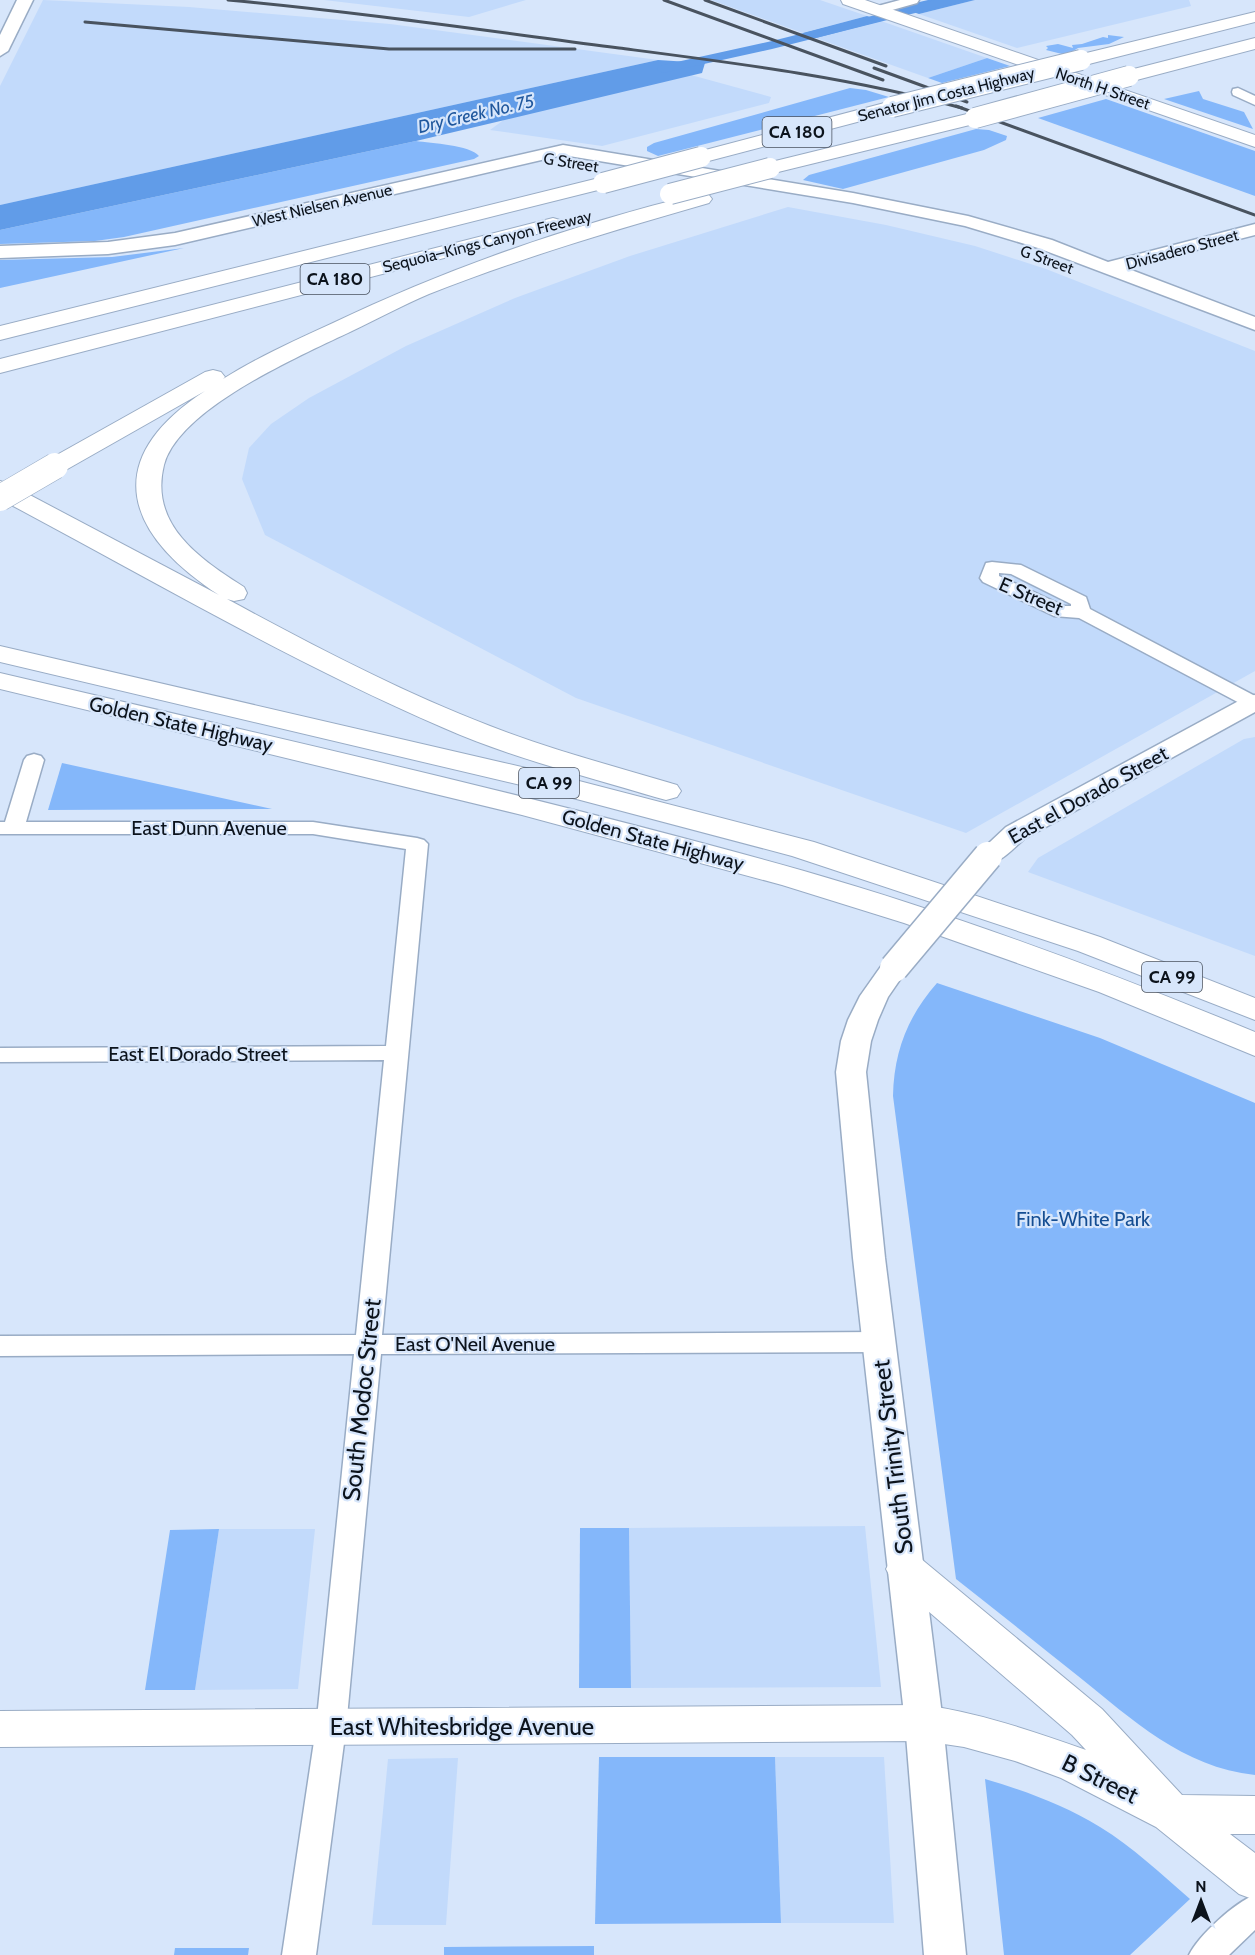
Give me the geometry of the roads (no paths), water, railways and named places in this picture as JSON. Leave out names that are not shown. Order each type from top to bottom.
[{"type":"highway","name":"Senator Jim Costa Highway","points":[[603,183],[892,107],[1255,17]]},
{"type":"highway","name":"Senator Jim Costa Highway","points":[[950,127],[975,118],[1255,44]]},
{"type":"highway","name":"Sequoia–Kings Canyon Freeway","points":[[0,366],[770,168],[950,127]]},
{"type":"highway","points":[[0,498],[232,367],[312,330],[432,286],[610,226],[950,127]]},
{"type":"highway","name":"Sequoia–Kings Canyon Freeway","points":[[0,333],[603,183]]},
{"type":"highway","points":[[0,315],[603,183]]},
{"type":"highway","points":[[414,704],[196,567],[176,551],[161,532],[151,513],[147,494],[152,463],[159,449],[167,436],[201,406],[256,370],[294,350],[432,286]]},
{"type":"highway","points":[[0,489],[228,610],[456,723],[539,752],[796,832],[1089,944]]},
{"type":"highway","name":"Golden State Highway","points":[[0,654],[556,784],[803,849],[1089,944],[1255,1010]]},
{"type":"highway","name":"Golden State Highway","points":[[0,681],[530,808],[793,878],[915,916],[1111,985],[1255,1046]]},
{"type":"highway","points":[[0,697],[530,808]]},
{"type":"main road","name":"North H Street","points":[[849,0],[1255,141]]},
{"type":"main road","points":[[906,1569],[1087,1722],[1172,1814],[1255,1815]]},
{"type":"main road","name":"East Whitesbridge Avenue","points":[[0,1729],[924,1723]]},
{"type":"main road","name":"B Street","points":[[924,1723],[964,1729],[1018,1744],[1076,1765],[1172,1814],[1255,1880]]},
{"type":"street","points":[[0,51],[25,0]]},
{"type":"street","points":[[878,10],[913,0]]},
{"type":"street","points":[[1238,92],[1255,101]]},
{"type":"street","name":"G Street","points":[[535,156],[847,202],[998,228],[1255,341]]},
{"type":"street","name":"West Nielsen Avenue","points":[[0,252],[108,248],[175,239],[535,156]]},
{"type":"street","name":"G Street","points":[[847,202],[1025,250],[1076,270]]},
{"type":"street","name":"Divisadero Street","points":[[1076,270],[1102,273],[1255,230]]},
{"type":"street","name":"G Street","points":[[1102,273],[1255,324]]},
{"type":"street","name":"E Street","points":[[1082,612],[1255,703]]},
{"type":"street","name":"East el Dorado Street","points":[[894,968],[988,856],[1015,833],[1255,703]]},
{"type":"street","points":[[7,828],[34,760]]},
{"type":"street","name":"East Dunn Avenue","points":[[7,828],[313,828],[417,844]]},
{"type":"street","name":"South Modoc Street","points":[[299,1955],[331,1728],[417,844]]},
{"type":"street","name":"South Trinity Street","points":[[894,968],[873,996],[863,1020],[856,1041],[851,1072],[879,1342],[924,1723],[945,1955]]},
{"type":"street","name":"East El Dorado Street","points":[[0,1055],[396,1053]]},
{"type":"street","name":"East O'Neil Avenue","points":[[0,1346],[879,1342]]},
{"type":"street","points":[[1206,1955],[1255,1909]]},
{"type":"water","points":[[928,0],[975,0],[919,14],[898,7]]},
{"type":"water","points":[[867,16],[881,21],[816,38],[803,33]]},
{"type":"water","points":[[658,60],[705,63],[702,73],[416,141],[0,230],[0,205]]},
{"type":"waterway","name":"Dry Creek No. 75","points":[[663,69],[772,45],[950,0]]},
{"type":"railway","points":[[228,0],[375,16],[749,65],[834,79],[960,108]]},
{"type":"railway","points":[[664,0],[883,80]]},
{"type":"railway","points":[[705,0],[886,66]]},
{"type":"railway","points":[[85,22],[389,49],[575,49]]},
{"type":"railway","points":[[874,68],[967,102]]},
{"type":"railway","points":[[956,106],[960,108]]},
{"type":"railway","points":[[960,108],[1255,215]]},
{"type":"park label","name":"Fink-White Park","points":[[1083,1219]]}]
